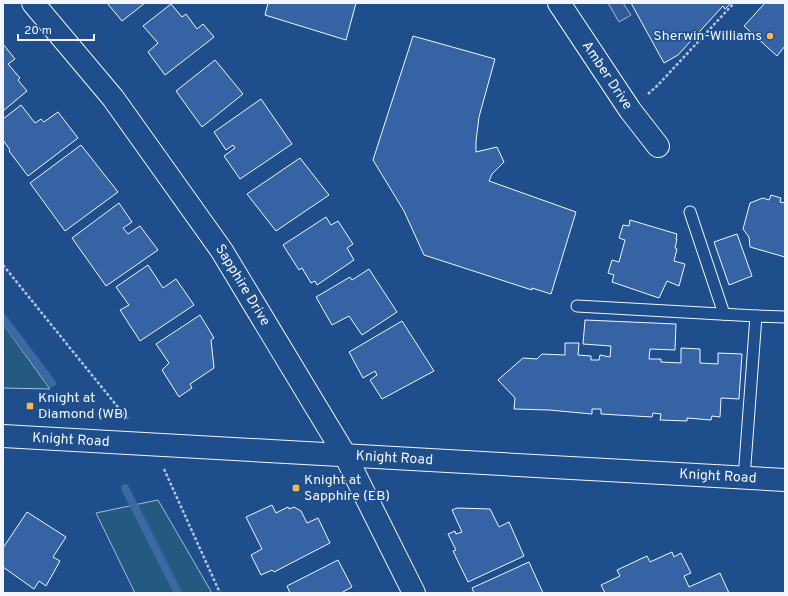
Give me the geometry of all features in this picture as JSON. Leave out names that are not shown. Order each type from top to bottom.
[{"type":"street","name":"Sapphire Drive","points":[[33,3],[113,98],[222,251],[345,455],[414,593]]},
{"type":"street","name":"Amber Drive","points":[[559,3],[630,110],[658,146]]},
{"type":"street","name":"Knight Road","points":[[3,436],[785,480]]},
{"type":"lane","points":[[690,212],[724,314]]},
{"type":"lane","points":[[577,306],[785,317]]},
{"type":"lane","points":[[744,478],[756,316]]},
{"type":"path","points":[[630,110],[658,85],[734,3]]},
{"type":"shaded area","points":[[608,3],[623,3],[631,15],[619,22]]},
{"type":"shaded area","points":[[3,324],[50,389],[3,388]]},
{"type":"shaded area","points":[[158,500],[212,593],[135,593],[96,513]]},
{"type":"building","points":[[107,3],[145,3],[122,21]]},
{"type":"building","points":[[268,3],[356,3],[346,40],[265,15]]},
{"type":"building","points":[[631,3],[731,3],[725,9],[723,6],[678,55],[664,63]]},
{"type":"building","name":"Sherwin-Williams","points":[[765,3],[785,3],[785,46],[777,56],[744,26]]},
{"type":"building","points":[[171,4],[182,17],[186,14],[197,29],[203,24],[214,37],[165,75],[148,52],[158,43],[143,26]]},
{"type":"building","points":[[413,36],[495,59],[479,117],[476,141],[476,152],[497,147],[504,162],[492,174],[489,181],[576,212],[551,294],[532,288],[532,290],[424,255],[404,211],[373,160]]},
{"type":"building","points":[[3,44],[15,59],[8,64],[20,78],[18,80],[27,91],[3,111]]},
{"type":"building","points":[[215,60],[243,94],[202,127],[176,91]]},
{"type":"building","points":[[261,99],[292,144],[240,179],[224,156],[235,148],[233,145],[226,150],[214,132]]},
{"type":"building","points":[[21,105],[35,123],[41,119],[44,122],[58,112],[78,138],[28,176],[9,151],[10,150],[3,140],[3,119]]},
{"type":"building","points":[[81,145],[118,192],[65,231],[30,183]]},
{"type":"building","points":[[300,158],[329,195],[276,231],[247,194]]},
{"type":"building","points":[[771,195],[781,198],[780,202],[785,203],[785,257],[750,247],[749,237],[743,229],[750,203],[763,198],[769,200]]},
{"type":"building","points":[[119,203],[132,222],[123,228],[128,234],[140,226],[158,250],[106,286],[72,238]]},
{"type":"building","points":[[326,217],[331,225],[338,221],[353,244],[347,248],[354,260],[317,285],[315,281],[311,283],[302,268],[299,270],[283,245]]},
{"type":"building","points":[[630,220],[677,234],[675,248],[677,249],[674,261],[685,264],[679,286],[667,281],[659,298],[612,282],[614,275],[608,273],[612,260],[619,262],[625,240],[619,238],[623,225],[629,226]]},
{"type":"building","points":[[737,234],[752,276],[729,285],[714,242]]},
{"type":"building","points":[[148,265],[163,288],[176,279],[194,305],[140,341],[120,310],[129,305],[116,287]]},
{"type":"building","points":[[369,269],[397,312],[362,335],[349,316],[332,325],[316,297],[350,277],[352,280]]},
{"type":"building","points":[[200,315],[214,338],[211,340],[214,368],[190,384],[192,388],[179,397],[162,370],[169,363],[156,344]]},
{"type":"building","points":[[585,320],[676,324],[675,350],[650,349],[649,359],[661,359],[661,362],[681,363],[681,348],[700,349],[700,363],[718,364],[718,353],[742,354],[739,399],[721,398],[720,417],[712,416],[711,420],[687,418],[687,421],[660,420],[661,414],[653,413],[652,417],[601,414],[601,409],[592,409],[592,414],[549,410],[514,409],[515,398],[498,380],[523,358],[537,359],[542,354],[565,355],[565,343],[579,343],[578,355],[591,356],[591,360],[599,360],[600,355],[610,357],[611,346],[583,344]]},
{"type":"building","points":[[402,321],[434,371],[382,399],[370,380],[377,375],[375,371],[363,378],[349,352]]},
{"type":"building","points":[[272,505],[276,513],[288,507],[289,509],[294,507],[301,511],[307,523],[318,518],[330,543],[274,572],[272,570],[261,575],[251,555],[262,549],[246,517]]},
{"type":"building","points":[[457,508],[490,509],[499,527],[509,522],[524,556],[468,582],[453,551],[456,550],[448,534],[455,531],[456,534],[462,532],[452,510]]},
{"type":"building","points":[[27,512],[66,537],[53,557],[60,561],[46,586],[39,581],[34,589],[3,567],[3,548]]},
{"type":"building","points":[[672,552],[674,557],[681,553],[691,573],[684,576],[689,587],[720,573],[729,593],[605,593],[601,585],[620,576],[617,570],[647,556],[650,562]]},
{"type":"building","points":[[338,560],[352,587],[341,593],[290,593],[287,586]]},
{"type":"building","points":[[529,562],[543,593],[474,593],[472,588]]},
{"type":"waterway","points":[[3,318],[52,383]]},
{"type":"waterway","points":[[125,488],[178,593]]},
{"type":"place","name":"Sherwin-Williams","points":[[770,36]]},
{"type":"place","name":"Knight at Diamond (WB)","points":[[30,406]]},
{"type":"place","name":"Knight at Sapphire (EB)","points":[[296,488]]}]
